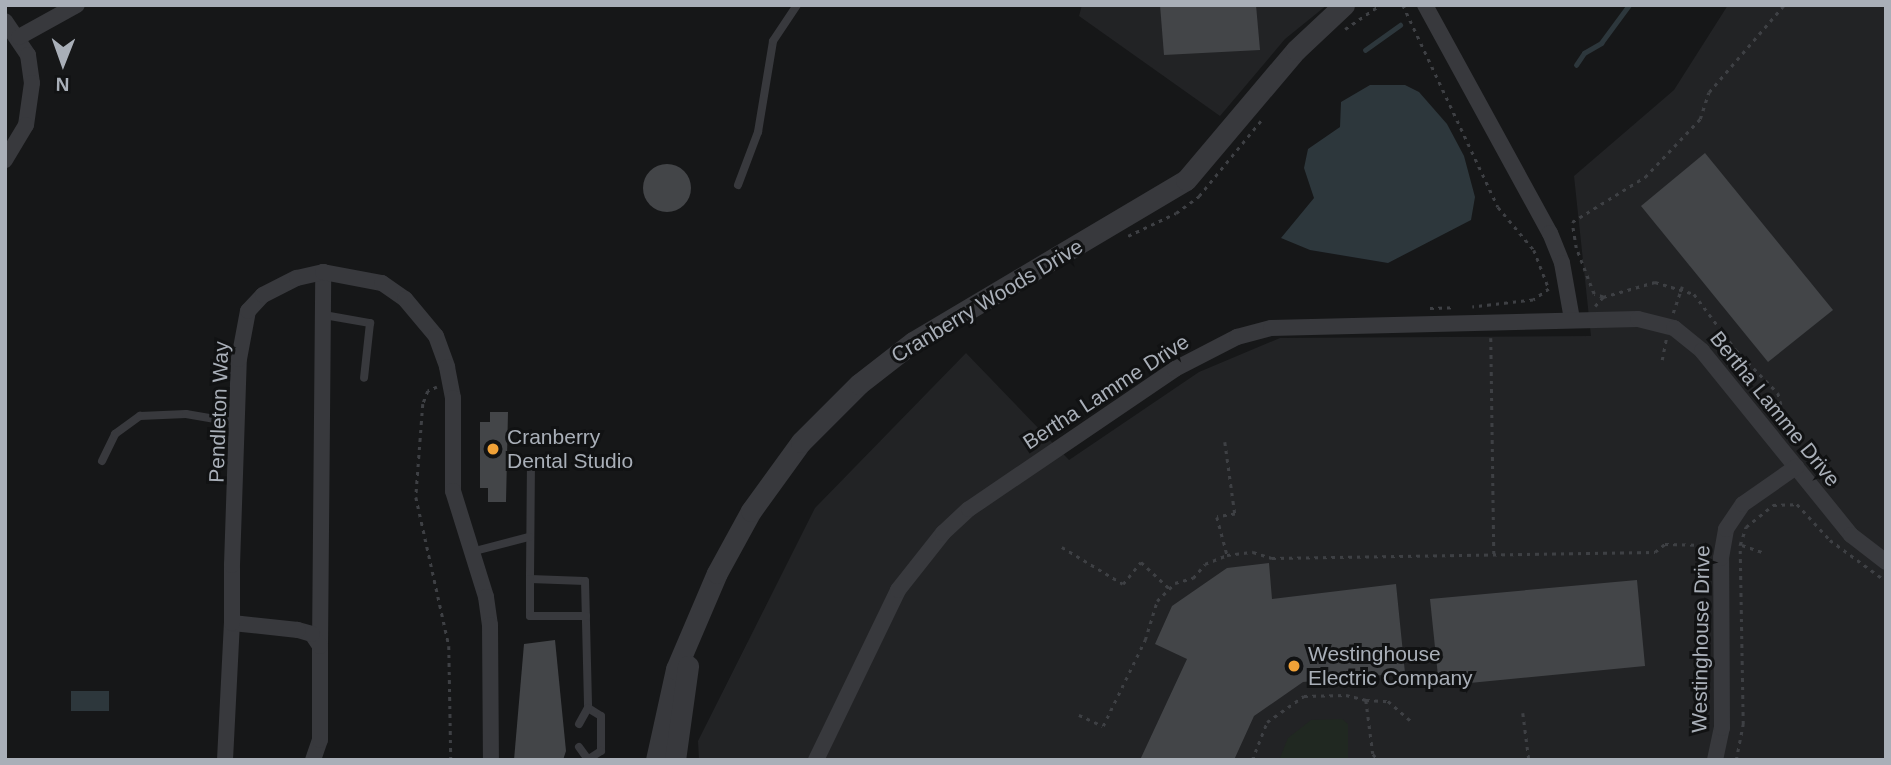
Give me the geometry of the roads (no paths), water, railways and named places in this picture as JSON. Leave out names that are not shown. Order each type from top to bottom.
[{"type":"street","points":[[19,37],[77,5]]},
{"type":"street","name":"Cranberry Woods Drive","points":[[656,760],[669,692],[717,573],[751,511],[832,409],[890,358],[943,323],[1172,192],[1209,156],[1296,50],[1343,5]]},
{"type":"street","points":[[1425,5],[1550,233],[1562,264],[1572,319]]},
{"type":"street","points":[[5,21],[19,37],[28,55],[32,96],[26,125],[5,160]]},
{"type":"street","points":[[313,760],[320,740],[323,272]]},
{"type":"street","name":"Pendleton Way","points":[[225,760],[232,623],[239,359],[248,311],[263,295],[298,278],[323,272],[382,283],[405,299],[436,337],[450,382],[453,491],[490,625],[491,760]]},
{"type":"street","name":"Bertha Lamme Drive","points":[[816,760],[898,590],[920,557],[969,509],[1175,369],[1237,337],[1271,328],[1638,319],[1684,333],[1851,536],[1886,562]]},
{"type":"street","name":"Westinghouse Drive","points":[[1715,760],[1722,728],[1723,544],[1742,504],[1796,467]]},
{"type":"street","points":[[232,623],[298,630],[312,634],[320,646]]},
{"type":"street","name":"Cranberry Woods Drive","points":[[675,760],[689,646]]},
{"type":"lane","points":[[738,185],[758,132],[773,41],[797,5]]},
{"type":"lane","points":[[324,315],[370,323],[364,378]]},
{"type":"lane","points":[[102,461],[115,435],[140,416],[186,414],[238,423]]},
{"type":"lane","points":[[531,461],[530,616],[586,616]]},
{"type":"lane","points":[[471,552],[529,537]]},
{"type":"lane","points":[[530,579],[585,581],[588,708],[579,724]]},
{"type":"lane","points":[[579,747],[587,759],[601,751],[601,716],[588,708]]},
{"type":"waterway","points":[[1576,65],[1584,53],[1601,43],[1629,5]]},
{"type":"waterway","points":[[1365,50],[1400,25]]},
{"type":"place","name":"Cranberry Dental Studio","points":[[493,449]]},
{"type":"place","name":"Westinghouse Electric Company","points":[[1294,666]]}]
